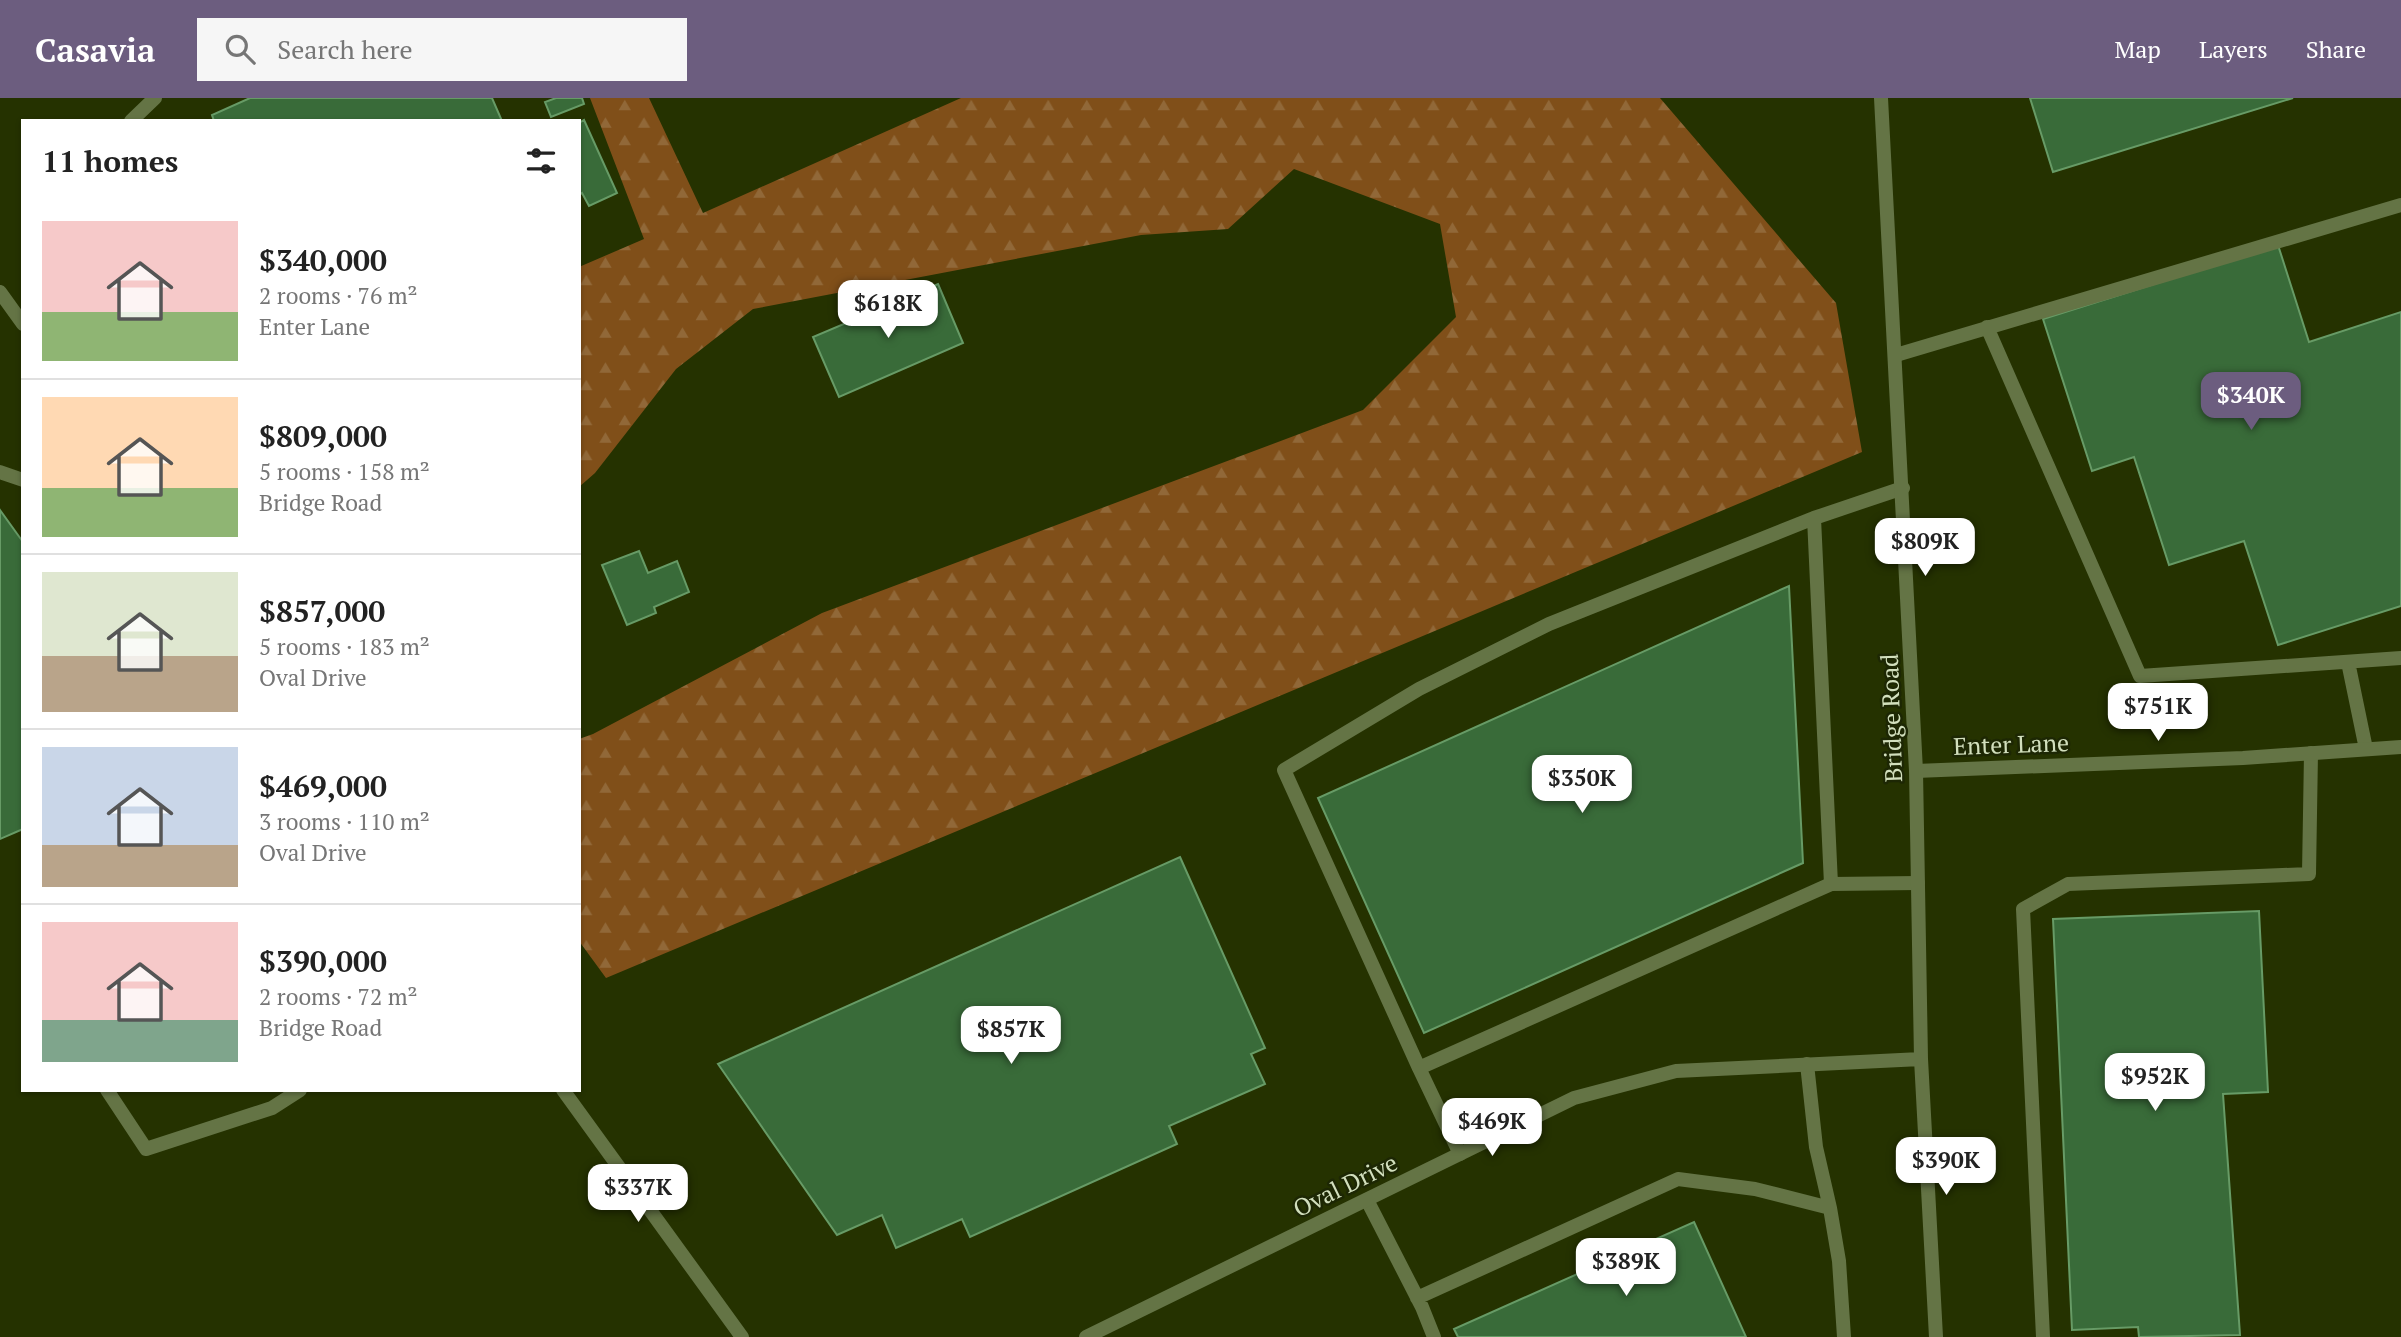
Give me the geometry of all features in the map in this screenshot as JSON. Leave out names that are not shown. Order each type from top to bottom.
[{"type":"street","points":[[133,119],[155,98]]},
{"type":"street","name":"Bridge Road","points":[[1881,98],[1916,771],[1921,1059],[1936,1337]]},
{"type":"street","points":[[1896,355],[2401,205]]},
{"type":"street","points":[[0,292],[21,321]]},
{"type":"street","points":[[1987,327],[2140,676],[2401,658]]},
{"type":"street","points":[[0,472],[21,479]]},
{"type":"street","points":[[1460,1154],[1284,770],[1419,689],[1549,624],[1814,518],[1903,488]]},
{"type":"street","points":[[1814,518],[1831,884]]},
{"type":"street","points":[[2348,662],[2365,749]]},
{"type":"street","name":"Enter Lane","points":[[1916,771],[2401,747]]},
{"type":"street","points":[[2043,1337],[2023,909],[2068,884],[2309,874],[2311,753]]},
{"type":"street","points":[[1419,1068],[1831,884],[1918,883]]},
{"type":"street","name":"Oval Drive","points":[[1086,1337],[1574,1098],[1675,1070],[1921,1059]]},
{"type":"street","points":[[1807,1064],[1816,1147],[1839,1261],[1844,1337]]},
{"type":"street","points":[[108,1092],[146,1149],[272,1108],[297,1092]]},
{"type":"street","points":[[564,1092],[742,1337]]},
{"type":"street","points":[[1417,1298],[1678,1179],[1755,1188],[1830,1208]]},
{"type":"street","points":[[1367,1200],[1434,1337]]},
{"type":"green space","points":[[590,98],[649,98],[703,213],[961,98],[1660,98],[1836,303],[1862,452],[606,978],[581,944],[581,738],[822,613],[1363,410],[1456,317],[1440,224],[1294,169],[1228,229],[1141,235],[753,309],[676,369],[595,473],[581,485],[581,266],[644,239]]},
{"type":"building","points":[[250,98],[492,98],[501,119],[213,119],[212,115]]},
{"type":"building","points":[[556,98],[582,98],[584,104],[551,117],[545,102]]},
{"type":"building","points":[[2030,98],[2293,98],[2053,172]]},
{"type":"building","points":[[584,120],[617,193],[589,206],[581,194],[581,122]]},
{"type":"building","points":[[2278,245],[2309,342],[2401,312],[2401,606],[2278,645],[2244,541],[2169,565],[2134,457],[2092,471],[2043,319]]},
{"type":"building","points":[[938,284],[963,343],[839,397],[813,337]]},
{"type":"building","points":[[0,510],[21,539],[21,830],[0,839]]},
{"type":"building","points":[[639,551],[648,573],[677,561],[689,592],[654,607],[656,613],[627,625],[602,565]]},
{"type":"building","points":[[1789,586],[1803,863],[1424,1033],[1318,798]]},
{"type":"building","points":[[1180,857],[1265,1048],[1251,1054],[1265,1084],[1169,1126],[1177,1144],[970,1237],[962,1219],[896,1248],[882,1215],[837,1235],[718,1064]]},
{"type":"building","points":[[2259,911],[2268,1092],[2223,1094],[2240,1335],[2139,1337],[2138,1327],[2072,1330],[2053,919]]},
{"type":"building","points":[[1694,1222],[1746,1337],[1458,1337],[1454,1329]]}]
